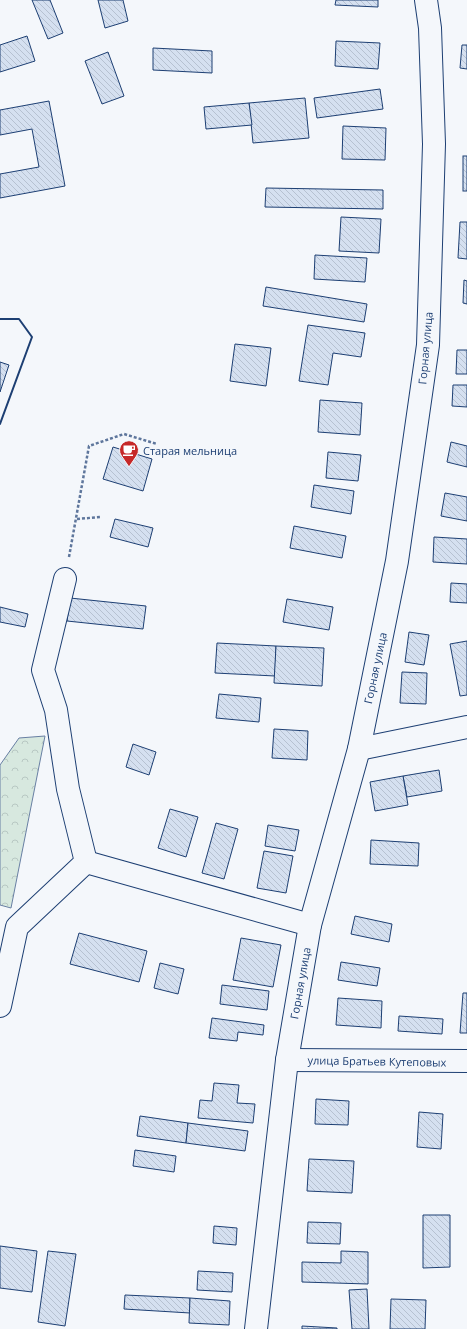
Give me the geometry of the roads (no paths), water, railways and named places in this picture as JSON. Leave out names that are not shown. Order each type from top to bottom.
[{"type":"street","name":"Горная улица","points":[[256,1329],[287,1060],[310,925],[359,749],[397,561],[428,345],[434,144],[430,28],[426,0]]},
{"type":"street","points":[[65,579],[43,670],[56,710],[68,789],[86,862]]},
{"type":"street","points":[[359,749],[467,727]]},
{"type":"street","points":[[86,862],[310,925]]},
{"type":"street","points":[[0,1006],[18,927],[86,862]]},
{"type":"street","name":"улица Братьев Кутеповых","points":[[287,1060],[467,1062]]},
{"type":"place","name":"Старая мельница","points":[[129,467]]}]
